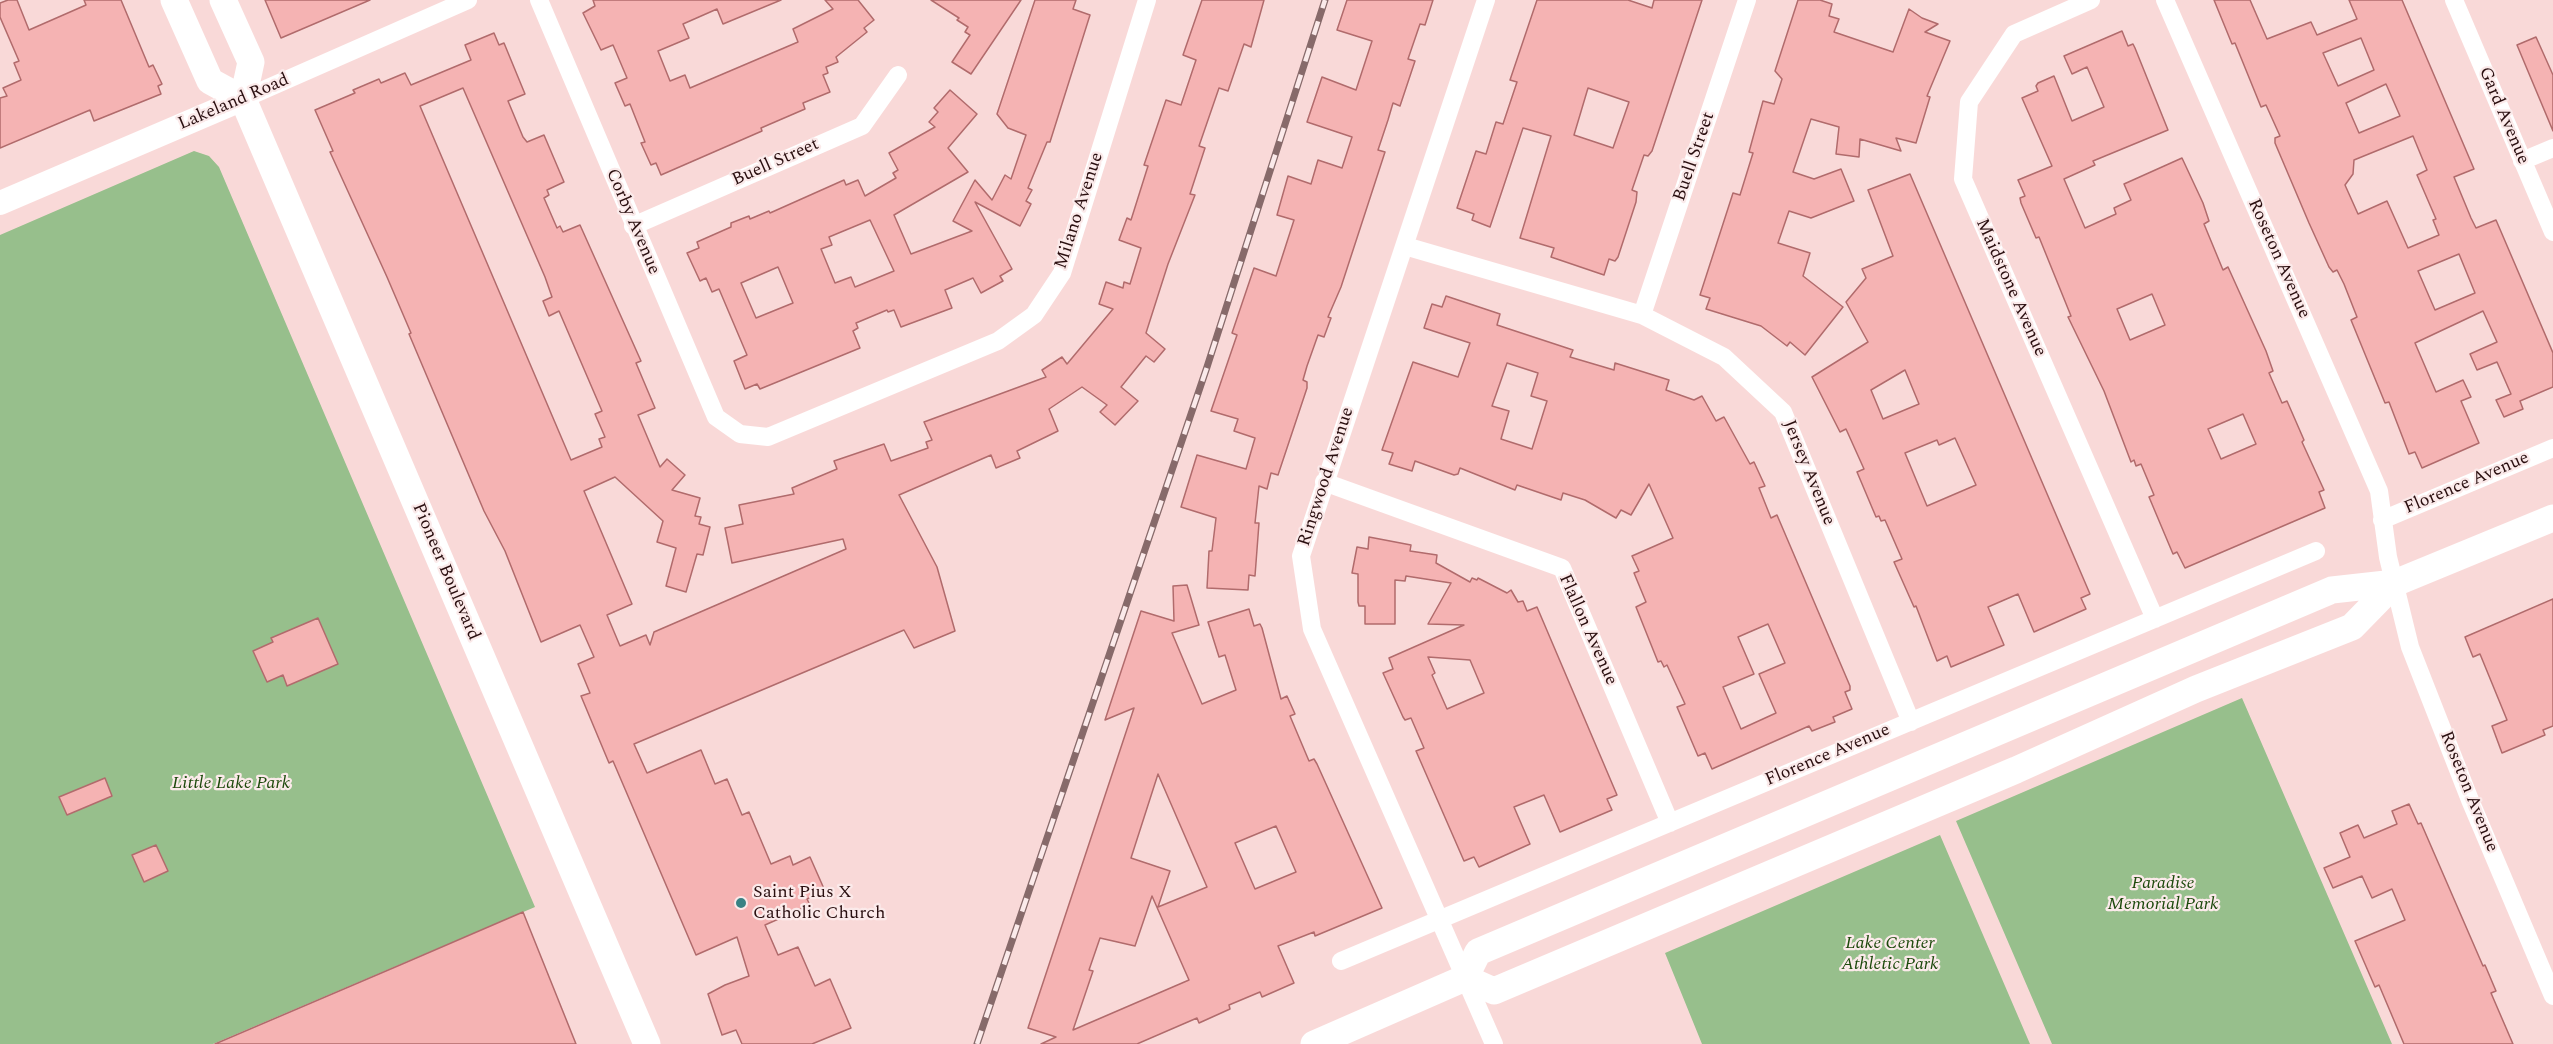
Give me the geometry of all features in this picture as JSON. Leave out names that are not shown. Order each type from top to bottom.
[{"type":"main road","points":[[174,0],[210,81],[243,99],[251,63],[223,0]]},
{"type":"main road","name":"Pioneer Boulevard","points":[[243,99],[646,1044]]},
{"type":"main road","points":[[1314,1044],[1465,978],[1478,952],[2332,590],[2394,583],[2553,518]]},
{"type":"main road","points":[[1465,978],[1494,991],[2005,775],[2196,689],[2352,627],[2394,583]]},
{"type":"street","name":"Lakeland Road","points":[[0,203],[468,0]]},
{"type":"street","name":"Corby Avenue","points":[[539,0],[716,417],[740,434]]},
{"type":"street","name":"Milano Avenue","points":[[740,434],[768,437],[998,341],[1034,315],[1062,273],[1147,0]]},
{"type":"street","name":"Ringwood Avenue","points":[[1486,0],[1301,556],[1312,629],[1494,1044]]},
{"type":"street","name":"Buell Street","points":[[1642,315],[1747,0]]},
{"type":"street","name":"Maidstone Avenue","points":[[2091,0],[2014,34],[1969,102],[1963,179],[2155,619]]},
{"type":"street","name":"Roseton Avenue","points":[[2165,0],[2379,491],[2394,583],[2410,647],[2470,800],[2553,996]]},
{"type":"street","name":"Gard Avenue","points":[[2454,0],[2553,232]]},
{"type":"street","name":"Buell Street","points":[[633,226],[862,126],[898,75]]},
{"type":"street","points":[[2522,161],[2553,148]]},
{"type":"street","name":"Jersey Avenue","points":[[1405,246],[1642,315],[1725,357],[1783,412],[1911,722]]},
{"type":"street","name":"Florence Avenue","points":[[2382,520],[2553,447]]},
{"type":"street","name":"Flallon Avenue","points":[[1324,482],[1562,568],[1670,823]]},
{"type":"street","name":"Florence Avenue","points":[[1341,961],[2316,551]]},
{"type":"green space","name":"Little Lake Park","points":[[194,151],[209,156],[219,167],[535,907],[213,1044],[0,1044],[0,235]]},
{"type":"green space","name":"Paradise Memorial Park","points":[[2242,698],[2392,1044],[2052,1044],[1956,821]]},
{"type":"green space","name":"Lake Center Athletic Park","points":[[1940,835],[2030,1044],[1702,1044],[1665,953]]},
{"type":"building","points":[[17,0],[29,30],[86,5],[84,0],[121,0],[149,67],[153,65],[162,84],[158,86],[161,94],[94,121],[90,110],[0,148],[0,98],[7,96],[3,88],[21,80],[14,63],[19,61],[0,17],[0,3]]},
{"type":"building","points":[[265,0],[370,0],[281,38]]},
{"type":"building","points":[[593,0],[781,0],[723,24],[717,9],[683,24],[689,38],[658,51],[670,81],[685,75],[690,88],[798,42],[793,29],[833,9],[825,0],[858,0],[874,20],[864,28],[867,32],[836,57],[838,62],[826,67],[828,73],[823,75],[830,92],[803,103],[805,109],[761,128],[762,131],[661,175],[656,163],[651,165],[641,143],[645,142],[630,104],[625,106],[615,83],[627,78],[613,45],[601,50],[583,13],[595,6]]},
{"type":"building","points":[[931,0],[1021,0],[971,74],[952,62],[970,35],[965,32],[968,27],[957,20],[959,18]]},
{"type":"building","points":[[1035,0],[1076,0],[1073,9],[1090,15],[1050,142],[1047,142],[1028,188],[1032,190],[1026,201],[1031,204],[1020,226],[975,202],[1012,269],[1000,276],[1003,281],[981,293],[973,278],[945,290],[952,308],[901,327],[894,310],[888,312],[887,310],[856,323],[858,328],[853,331],[860,348],[760,389],[757,384],[745,389],[734,361],[747,355],[719,289],[712,292],[706,278],[700,281],[687,253],[699,248],[697,242],[731,227],[731,223],[749,216],[750,219],[769,211],[770,213],[844,180],[846,185],[858,180],[865,196],[896,178],[893,173],[898,170],[889,153],[935,127],[929,122],[938,112],[934,108],[950,90],[977,114],[948,148],[968,172],[894,215],[911,254],[972,231],[953,221],[975,180],[992,200],[1005,175],[1011,179],[1026,135],[1008,128],[997,114]],"holes":[[[870,220],[894,271],[855,287],[851,277],[835,283],[821,249],[832,245],[829,237]],[[778,267],[793,303],[756,318],[741,283]]]},
{"type":"building","points":[[1202,0],[1264,0],[1251,47],[1244,44],[1228,91],[1219,88],[1199,146],[1205,148],[1190,194],[1195,195],[1168,264],[1146,333],[1165,349],[1154,362],[1146,356],[1121,387],[1138,401],[1115,425],[1100,412],[1107,405],[1082,387],[1049,409],[1058,431],[1017,451],[1020,458],[996,468],[991,455],[899,495],[937,567],[955,631],[914,648],[904,630],[634,744],[647,773],[701,750],[715,784],[727,779],[742,815],[749,812],[771,864],[790,856],[793,865],[810,857],[825,891],[807,899],[810,905],[765,925],[778,955],[798,947],[815,986],[830,979],[851,1028],[812,1044],[742,1044],[736,1030],[722,1035],[708,994],[749,976],[737,937],[696,955],[613,761],[609,763],[581,696],[590,693],[578,664],[594,657],[580,625],[541,642],[505,551],[484,511],[387,277],[330,152],[333,151],[315,110],[355,93],[353,90],[379,79],[381,83],[405,73],[411,85],[471,60],[465,45],[494,33],[499,45],[504,43],[525,94],[508,101],[523,137],[527,142],[544,135],[564,182],[547,190],[549,195],[544,198],[557,228],[560,226],[563,232],[580,225],[641,361],[636,363],[655,408],[638,415],[660,467],[667,459],[685,475],[672,490],[700,498],[695,516],[701,517],[699,524],[710,527],[703,555],[697,554],[686,592],[666,586],[676,548],[657,542],[663,521],[615,477],[584,491],[632,604],[607,615],[620,646],[646,635],[650,645],[654,632],[846,549],[843,539],[732,563],[725,528],[743,524],[739,505],[794,494],[792,488],[837,469],[834,461],[884,444],[891,461],[928,448],[926,442],[932,440],[924,422],[1046,377],[1042,370],[1062,357],[1067,364],[1113,309],[1099,304],[1106,282],[1123,288],[1124,282],[1130,284],[1141,248],[1119,240],[1127,218],[1131,220],[1148,166],[1144,165],[1166,100],[1181,105],[1196,60],[1183,55]],"holes":[[[463,88],[552,297],[543,301],[549,316],[559,311],[602,411],[595,414],[605,437],[599,439],[602,447],[571,460],[420,106]]]},
{"type":"building","points":[[1347,0],[1433,0],[1425,25],[1420,24],[1408,59],[1415,61],[1400,106],[1393,103],[1378,150],[1385,152],[1341,287],[1328,317],[1331,318],[1324,337],[1318,335],[1307,366],[1303,380],[1307,382],[1307,388],[1278,475],[1271,473],[1267,489],[1259,486],[1255,523],[1259,523],[1255,576],[1249,575],[1248,590],[1207,588],[1209,551],[1212,551],[1216,518],[1181,507],[1197,455],[1246,469],[1255,438],[1234,431],[1238,419],[1211,411],[1237,335],[1232,333],[1254,268],[1276,276],[1294,220],[1277,215],[1288,176],[1311,184],[1318,160],[1342,168],[1352,137],[1307,122],[1322,77],[1356,90],[1372,41],[1337,30]]},
{"type":"building","points":[[1537,0],[1628,0],[1652,8],[1654,0],[1702,0],[1652,151],[1648,156],[1644,155],[1632,190],[1637,192],[1636,202],[1618,257],[1615,261],[1609,259],[1604,275],[1551,257],[1554,248],[1520,238],[1551,136],[1523,128],[1490,227],[1472,220],[1474,214],[1457,208],[1476,151],[1486,154],[1496,122],[1503,124],[1517,82],[1510,80]],"holes":[[[1588,88],[1629,102],[1613,148],[1574,135]]]},
{"type":"building","points":[[1798,0],[1820,0],[1832,4],[1829,16],[1839,19],[1834,32],[1893,52],[1909,9],[1922,18],[1938,24],[1925,32],[1950,41],[1927,96],[1930,97],[1916,143],[1896,138],[1901,151],[1860,139],[1859,157],[1836,154],[1839,127],[1811,119],[1793,172],[1814,179],[1841,169],[1854,201],[1811,218],[1789,211],[1778,243],[1810,253],[1803,276],[1843,307],[1805,355],[1790,342],[1787,346],[1761,326],[1706,309],[1710,298],[1700,295],[1733,193],[1740,195],[1753,153],[1749,152],[1763,101],[1774,104],[1782,79],[1775,71]]},
{"type":"building","points":[[2214,0],[2250,0],[2267,39],[2311,22],[2317,35],[2357,19],[2349,0],[2402,0],[2474,169],[2454,177],[2476,228],[2496,220],[2553,353],[2553,387],[2520,401],[2523,409],[2504,417],[2496,400],[2511,394],[2497,362],[2477,370],[2470,354],[2497,342],[2483,311],[2415,343],[2436,392],[2463,380],[2471,397],[2461,401],[2479,443],[2422,468],[2415,452],[2409,454],[2389,402],[2385,403],[2351,320],[2357,317],[2344,284],[2337,270],[2333,272],[2329,267],[2275,143],[2275,138],[2280,136],[2266,105],[2261,107],[2235,43],[2232,44]],"holes":[[[2361,38],[2374,70],[2338,86],[2323,53]],[[2386,84],[2400,116],[2359,133],[2346,103]],[[2413,136],[2427,170],[2417,175],[2436,219],[2433,220],[2439,235],[2408,248],[2387,201],[2358,214],[2345,185],[2353,174],[2354,160]],[[2459,254],[2475,293],[2435,310],[2418,271]]]},
{"type":"building","points":[[2122,31],[2128,46],[2133,44],[2135,48],[2168,130],[2093,161],[2095,165],[2064,179],[2085,228],[2116,214],[2114,208],[2131,200],[2124,184],[2182,158],[2203,203],[2209,221],[2204,224],[2223,270],[2228,267],[2266,351],[2273,371],[2269,373],[2282,403],[2287,401],[2304,440],[2302,442],[2324,490],[2319,492],[2325,508],[2185,568],[2177,552],[2173,554],[2149,497],[2154,495],[2141,464],[2136,466],[2134,460],[2131,462],[2104,391],[2068,317],[2071,316],[2039,237],[2036,238],[2021,203],[2020,198],[2025,196],[2018,180],[2052,166],[2022,98],[2038,91],[2036,86],[2038,83],[2054,76],[2072,121],[2104,107],[2087,67],[2072,74],[2064,56]],"holes":[[[2152,294],[2165,325],[2130,340],[2117,309]],[[2243,414],[2256,444],[2221,459],[2208,429]]]},
{"type":"building","points":[[2536,37],[2553,75],[2553,131],[2517,45]]},
{"type":"building","points":[[1910,174],[2090,594],[2081,598],[2086,609],[2034,632],[2018,594],[1988,607],[2004,645],[1951,667],[1947,656],[1937,661],[1916,606],[1914,607],[1894,562],[1902,559],[1885,520],[1881,521],[1879,516],[1876,517],[1857,472],[1864,469],[1846,429],[1840,432],[1812,377],[1868,342],[1846,302],[1866,278],[1862,269],[1893,256],[1868,190]],"holes":[[[1905,370],[1919,404],[1883,419],[1871,390]],[[1955,438],[1976,485],[1927,506],[1905,453],[1937,440],[1939,445]]]},
{"type":"building","points":[[1446,296],[1500,314],[1497,325],[1573,350],[1570,357],[1614,370],[1615,363],[1669,380],[1666,390],[1694,400],[1702,396],[1716,421],[1724,417],[1750,464],[1754,462],[1765,486],[1759,488],[1771,518],[1777,515],[1850,686],[1850,690],[1845,692],[1852,709],[1833,717],[1835,722],[1812,731],[1809,726],[1712,769],[1705,753],[1698,756],[1677,707],[1685,704],[1667,665],[1664,667],[1661,661],[1658,662],[1636,607],[1646,602],[1634,573],[1639,571],[1632,556],[1673,538],[1649,484],[1631,515],[1621,510],[1616,518],[1585,500],[1563,493],[1561,500],[1517,485],[1515,490],[1460,468],[1458,474],[1454,475],[1415,461],[1412,471],[1389,464],[1393,453],[1382,450],[1413,362],[1458,377],[1470,343],[1424,328],[1432,304],[1442,307]],"holes":[[[1507,363],[1538,373],[1531,396],[1547,401],[1532,449],[1501,439],[1509,411],[1492,406]],[[1768,624],[1785,663],[1759,674],[1776,713],[1741,729],[1723,687],[1754,674],[1738,637]]]},
{"type":"building","points":[[1369,537],[1411,545],[1410,551],[1437,555],[1436,563],[1470,582],[1472,578],[1477,580],[1478,578],[1507,593],[1511,590],[1518,602],[1523,601],[1527,611],[1537,607],[1617,795],[1607,799],[1612,810],[1560,832],[1544,795],[1514,807],[1530,844],[1479,867],[1474,857],[1464,861],[1416,751],[1424,748],[1411,718],[1405,720],[1403,717],[1383,673],[1393,669],[1389,658],[1464,625],[1428,624],[1451,583],[1406,576],[1405,581],[1395,580],[1395,624],[1365,624],[1365,606],[1359,606],[1358,602],[1358,574],[1352,573],[1357,547],[1368,549]],"holes":[[[1428,657],[1470,660],[1484,693],[1447,709],[1432,675],[1435,673]]]},
{"type":"building","points":[[1187,585],[1199,625],[1172,633],[1202,704],[1236,690],[1225,655],[1219,657],[1208,622],[1249,609],[1254,626],[1260,624],[1281,699],[1287,696],[1295,714],[1290,716],[1309,761],[1314,759],[1317,764],[1382,908],[1315,936],[1314,932],[1278,946],[1294,983],[1262,997],[1260,992],[1229,1005],[1230,1009],[1199,1023],[1197,1018],[1137,1044],[1041,1044],[1056,1037],[1028,1028],[1134,708],[1105,720],[1141,611],[1174,621],[1173,586]],"holes":[[[1158,774],[1207,887],[1158,907],[1170,871],[1131,858]],[[1276,826],[1296,872],[1255,889],[1235,843]],[[1152,896],[1189,980],[1073,1030],[1093,971],[1089,970],[1100,938],[1135,946]]]},
{"type":"building","points":[[2553,599],[2553,726],[2543,730],[2545,735],[2502,753],[2492,726],[2507,720],[2480,654],[2473,657],[2465,637]]},
{"type":"building","points":[[318,618],[338,664],[287,686],[283,675],[267,682],[253,651],[273,642],[271,638]]},
{"type":"building","points":[[105,778],[112,796],[67,815],[59,797]]},
{"type":"building","points":[[2409,804],[2418,824],[2421,823],[2483,966],[2485,965],[2496,991],[2491,993],[2513,1044],[2404,1044],[2379,985],[2375,987],[2355,941],[2405,920],[2392,889],[2372,898],[2362,876],[2333,888],[2324,868],[2350,857],[2340,833],[2358,825],[2364,838],[2397,824],[2392,811]]},
{"type":"building","points":[[156,845],[168,871],[144,882],[132,855]]},
{"type":"building","points":[[523,912],[576,1044],[215,1044],[400,965]]},
{"type":"railway","points":[[977,1044],[1207,367],[1325,0]]},
{"type":"place","name":"Saint Pius X Catholic Church","points":[[741,903]]}]
